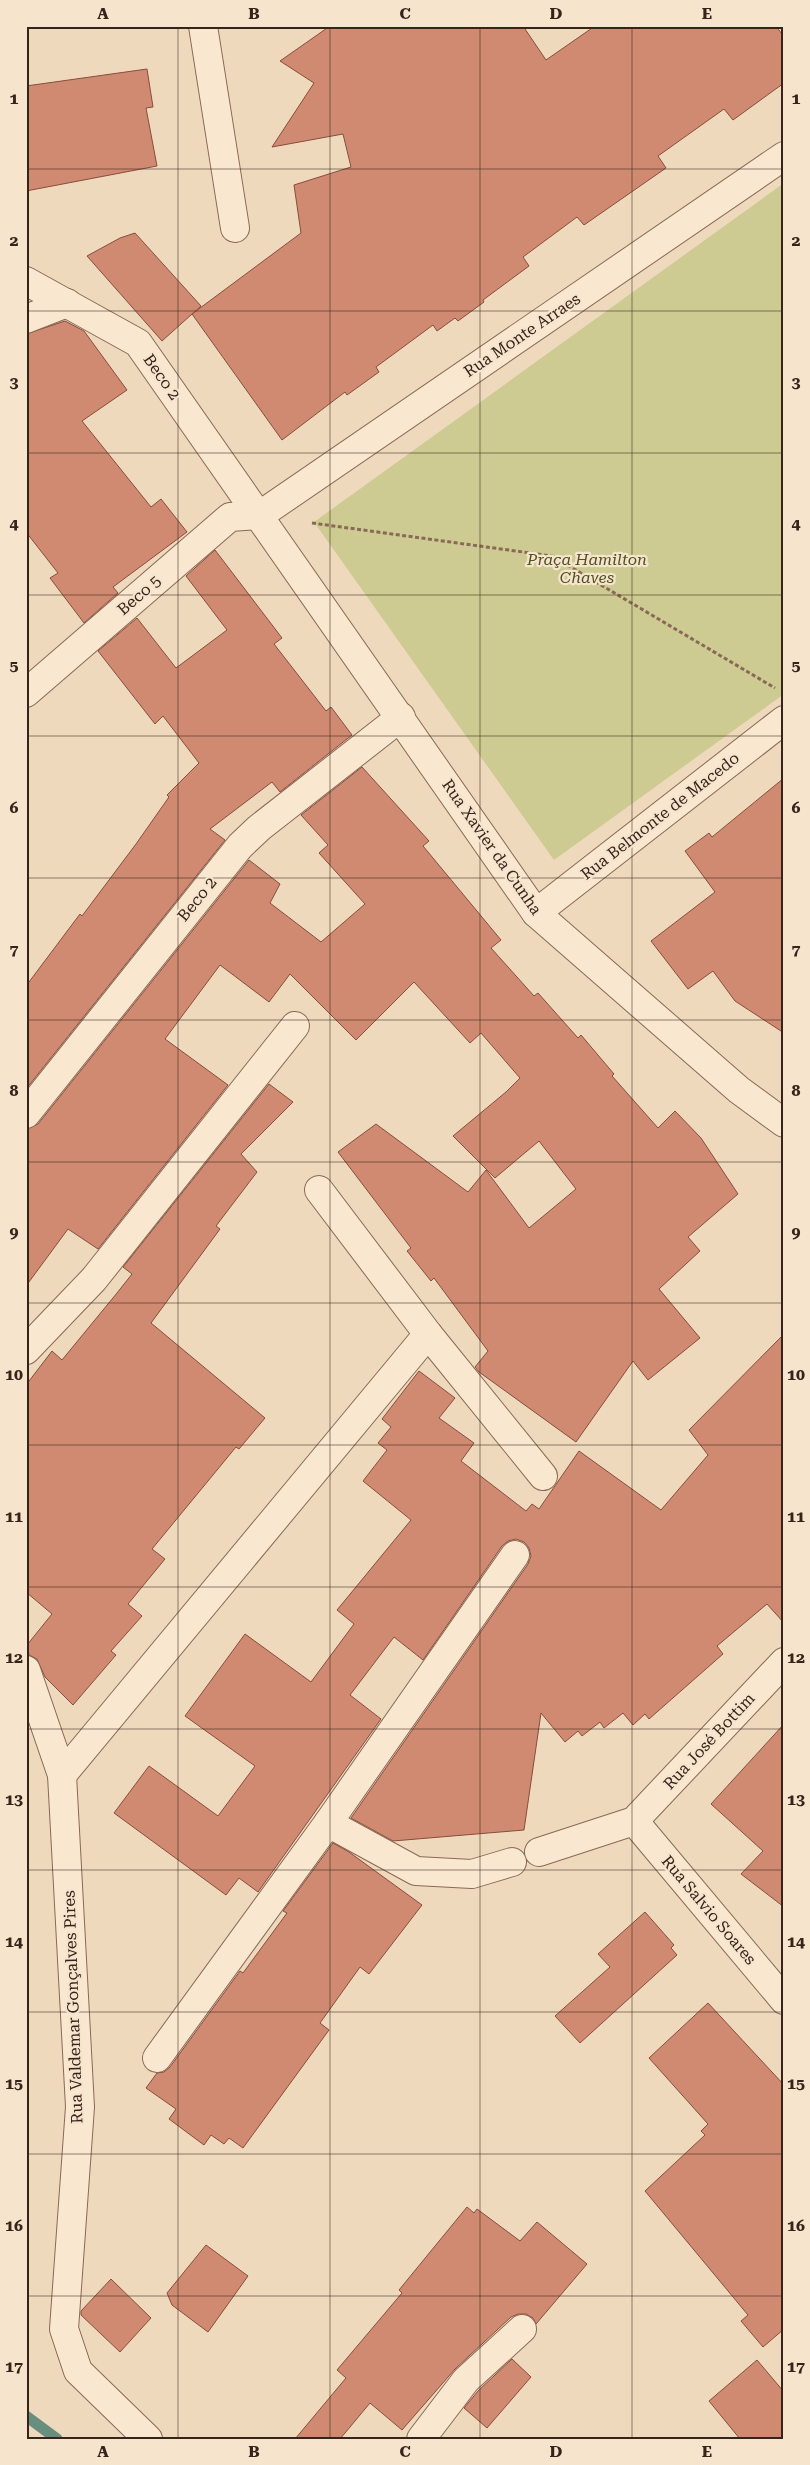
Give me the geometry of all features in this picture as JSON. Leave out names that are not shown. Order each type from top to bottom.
[{"type":"street","points":[[211,31],[235,228]]},
{"type":"street","name":"Rua Monte Arraes","points":[[260,515],[784,156]]},
{"type":"street","name":"Beco 2","points":[[26,281],[138,343],[260,515]]},
{"type":"street","points":[[26,319],[67,303]]},
{"type":"street","name":"Beco 5","points":[[26,693],[230,517],[260,515]]},
{"type":"street","name":"Rua Xavier da Cunha","points":[[260,515],[536,913],[739,1090],[784,1124]]},
{"type":"street","name":"Beco 2","points":[[26,1114],[240,846],[259,828],[401,717]]},
{"type":"street","name":"Rua Belmonte de Macedo","points":[[536,913],[784,720]]},
{"type":"street","points":[[26,1350],[94,1279],[294,1026]]},
{"type":"street","points":[[319,1190],[428,1334],[543,1476]]},
{"type":"street","points":[[62,1775],[428,1334]]},
{"type":"street","points":[[157,2058],[328,1823],[515,1555]]},
{"type":"street","name":"Rua José Bottim","points":[[634,1821],[784,1662]]},
{"type":"street","name":"Rua Valdemar Gonçalves Pires","points":[[26,1670],[62,1775],[80,2107],[64,2329],[78,2371],[148,2439]]},
{"type":"street","points":[[540,1852],[634,1821]]},
{"type":"street","name":"Rua Salvio Soares","points":[[634,1821],[784,2000]]},
{"type":"street","points":[[328,1823],[416,1872],[472,1874],[512,1862]]},
{"type":"street","points":[[421,2439],[466,2380],[522,2329]]},
{"type":"path","points":[[260,515],[552,556],[784,693]]},
{"type":"green space","name":"Praça Hamilton Chaves","points":[[784,183],[784,694],[554,860],[314,522]]},
{"type":"building","points":[[330,26],[523,26],[546,60],[595,26],[776,26],[784,37],[784,83],[733,120],[724,109],[658,156],[666,168],[584,225],[577,217],[523,257],[529,266],[483,300],[484,302],[458,321],[455,318],[437,331],[433,325],[376,367],[379,372],[347,395],[345,392],[282,440],[192,314],[301,233],[294,185],[351,167],[343,134],[272,147],[314,83],[280,61]]},
{"type":"building","points":[[147,69],[153,107],[146,108],[157,166],[26,191],[26,86]]},
{"type":"building","points":[[135,233],[201,306],[162,341],[87,256],[120,238]]},
{"type":"building","points":[[65,321],[84,331],[127,390],[82,421],[151,507],[161,499],[187,532],[113,587],[118,593],[84,623],[50,578],[58,573],[26,532],[26,334]]},
{"type":"building","points":[[215,550],[282,638],[274,644],[326,711],[331,707],[352,735],[280,792],[272,782],[210,829],[225,840],[26,1089],[26,986],[136,844],[169,797],[167,795],[199,763],[163,716],[155,724],[98,651],[137,618],[176,668],[227,630],[186,576]]},
{"type":"building","points":[[362,767],[429,841],[423,846],[501,940],[491,948],[534,996],[538,993],[578,1038],[581,1035],[614,1074],[612,1076],[658,1128],[675,1111],[701,1138],[738,1194],[688,1237],[700,1251],[659,1289],[700,1338],[648,1380],[633,1361],[576,1442],[479,1372],[475,1367],[488,1351],[434,1278],[431,1281],[407,1251],[411,1248],[338,1152],[376,1124],[468,1192],[486,1170],[529,1228],[576,1189],[539,1141],[495,1178],[453,1136],[520,1078],[481,1033],[470,1043],[414,982],[356,1040],[290,974],[269,1002],[220,965],[165,1039],[228,1085],[98,1249],[68,1229],[26,1286],[26,1129],[38,1124],[249,860],[280,884],[270,903],[321,942],[365,904],[319,853],[328,845],[301,815]]},
{"type":"building","points":[[784,778],[784,1033],[735,1001],[713,971],[688,989],[651,941],[715,892],[685,851],[709,833],[712,837]]},
{"type":"building","points":[[269,1084],[293,1102],[241,1154],[257,1172],[216,1226],[220,1229],[151,1323],[265,1418],[239,1449],[236,1447],[152,1549],[165,1559],[128,1604],[142,1616],[111,1651],[116,1655],[73,1705],[45,1677],[37,1659],[29,1655],[27,1645],[52,1614],[26,1592],[26,1385],[52,1351],[62,1360],[117,1293],[132,1274],[123,1267]]},
{"type":"building","points":[[784,1334],[784,1623],[767,1604],[717,1646],[723,1654],[649,1719],[645,1714],[633,1725],[623,1713],[604,1728],[600,1722],[582,1736],[578,1731],[565,1742],[541,1713],[524,1830],[393,1841],[351,1818],[528,1564],[531,1556],[529,1548],[524,1542],[516,1539],[508,1541],[502,1546],[423,1660],[394,1637],[350,1695],[381,1719],[258,1892],[239,1878],[226,1895],[114,1813],[149,1766],[218,1816],[255,1766],[185,1716],[245,1634],[311,1682],[354,1624],[337,1610],[411,1520],[363,1481],[387,1450],[378,1443],[391,1427],[382,1419],[419,1371],[455,1398],[439,1418],[474,1443],[461,1461],[526,1511],[532,1504],[539,1509],[579,1451],[661,1510],[708,1455],[689,1430]]},
{"type":"building","points":[[784,1724],[784,1907],[741,1874],[763,1851],[711,1804]]},
{"type":"building","points":[[333,1843],[349,1852],[422,1905],[369,1974],[360,1967],[320,2023],[329,2030],[243,2148],[229,2138],[224,2144],[211,2135],[204,2145],[169,2119],[176,2109],[146,2088],[157,2073],[164,2072],[170,2067],[240,1971],[243,1973],[287,1913],[283,1911]]},
{"type":"building","points":[[645,1912],[674,1945],[671,1948],[677,1955],[580,2043],[555,2016],[610,1967],[598,1954]]},
{"type":"building","points":[[708,2003],[784,2085],[784,2329],[763,2347],[741,2321],[748,2315],[645,2191],[705,2135],[701,2131],[708,2124],[649,2058]]},
{"type":"building","points":[[467,2207],[474,2213],[477,2209],[520,2241],[537,2222],[587,2264],[536,2324],[533,2318],[526,2314],[518,2314],[511,2317],[455,2369],[402,2430],[370,2403],[340,2439],[295,2439],[346,2378],[337,2370],[402,2293],[399,2290]]},
{"type":"building","points":[[206,2245],[248,2276],[208,2332],[172,2305],[167,2293]]},
{"type":"building","points":[[111,2279],[151,2318],[120,2352],[81,2315],[81,2311]]},
{"type":"building","points":[[512,2359],[531,2377],[487,2428],[464,2408],[478,2391]]},
{"type":"building","points":[[757,2360],[784,2392],[784,2439],[740,2439],[709,2401]]},
{"type":"waterway","points":[[26,2416],[57,2439]]}]
